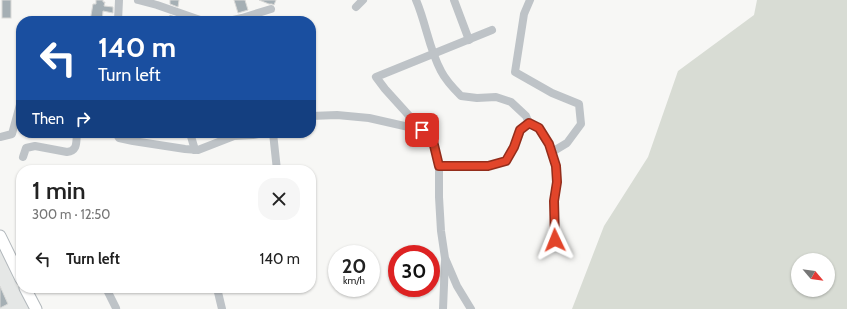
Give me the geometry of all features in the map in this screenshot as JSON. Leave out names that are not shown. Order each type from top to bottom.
[{"type":"main road","points":[[0,236],[16,263]]},
{"type":"main road","points":[[28,293],[36,309]]},
{"type":"street","points":[[118,16],[119,0]]},
{"type":"street","points":[[138,0],[158,5],[189,16]]},
{"type":"street","points":[[356,7],[363,0]]},
{"type":"street","points":[[416,0],[442,72],[461,96],[476,98],[496,97],[511,102],[526,116],[529,123],[539,128],[549,144],[556,166],[557,182],[554,201],[555,240]]},
{"type":"street","points":[[454,0],[469,40]]},
{"type":"street","points":[[530,0],[524,14],[515,72],[552,93],[579,104],[581,124],[567,143],[552,152]]},
{"type":"street","points":[[248,16],[271,8]]},
{"type":"street","points":[[443,309],[445,258],[441,231],[439,166],[433,141],[385,89],[376,77],[492,30]]},
{"type":"street","points":[[316,116],[337,115],[369,118],[422,130]]},
{"type":"street","points":[[0,137],[12,134],[16,119]]},
{"type":"street","points":[[439,166],[488,166],[506,161],[514,147],[520,130],[529,123]]},
{"type":"street","points":[[23,157],[26,148],[35,146],[70,152],[75,148],[76,138]]},
{"type":"street","points":[[119,138],[133,142],[195,150],[229,138]]},
{"type":"street","points":[[191,138],[195,150]]},
{"type":"street","points":[[274,138],[276,165]]},
{"type":"street","points":[[445,258],[471,309]]},
{"type":"street","points":[[108,293],[116,308]]},
{"type":"street","points":[[218,293],[222,309]]},
{"type":"shaded area","points":[[757,0],[847,0],[847,309],[572,309],[604,226],[648,157],[678,71],[754,15]]},
{"type":"shaded area","points":[[0,246],[16,279],[16,293],[23,293],[31,309],[0,309]]},
{"type":"building","points":[[2,0],[11,0],[11,18],[2,18]]},
{"type":"building","points":[[96,0],[103,0],[103,2],[105,2],[104,6],[113,7],[113,13],[103,11],[102,16],[91,16],[93,4],[96,4]]},
{"type":"building","points":[[170,0],[179,0],[178,7],[170,4]]},
{"type":"building","points":[[234,0],[245,0],[248,10],[238,13]]},
{"type":"building","points":[[259,0],[276,0],[274,5]]},
{"type":"building","points":[[0,286],[8,304],[0,308]]},
{"type":"route","points":[[422,130],[433,141],[439,166],[488,166],[506,161],[514,147],[520,130],[529,123],[539,128],[549,144],[556,166],[557,182],[554,201],[555,240]]}]
